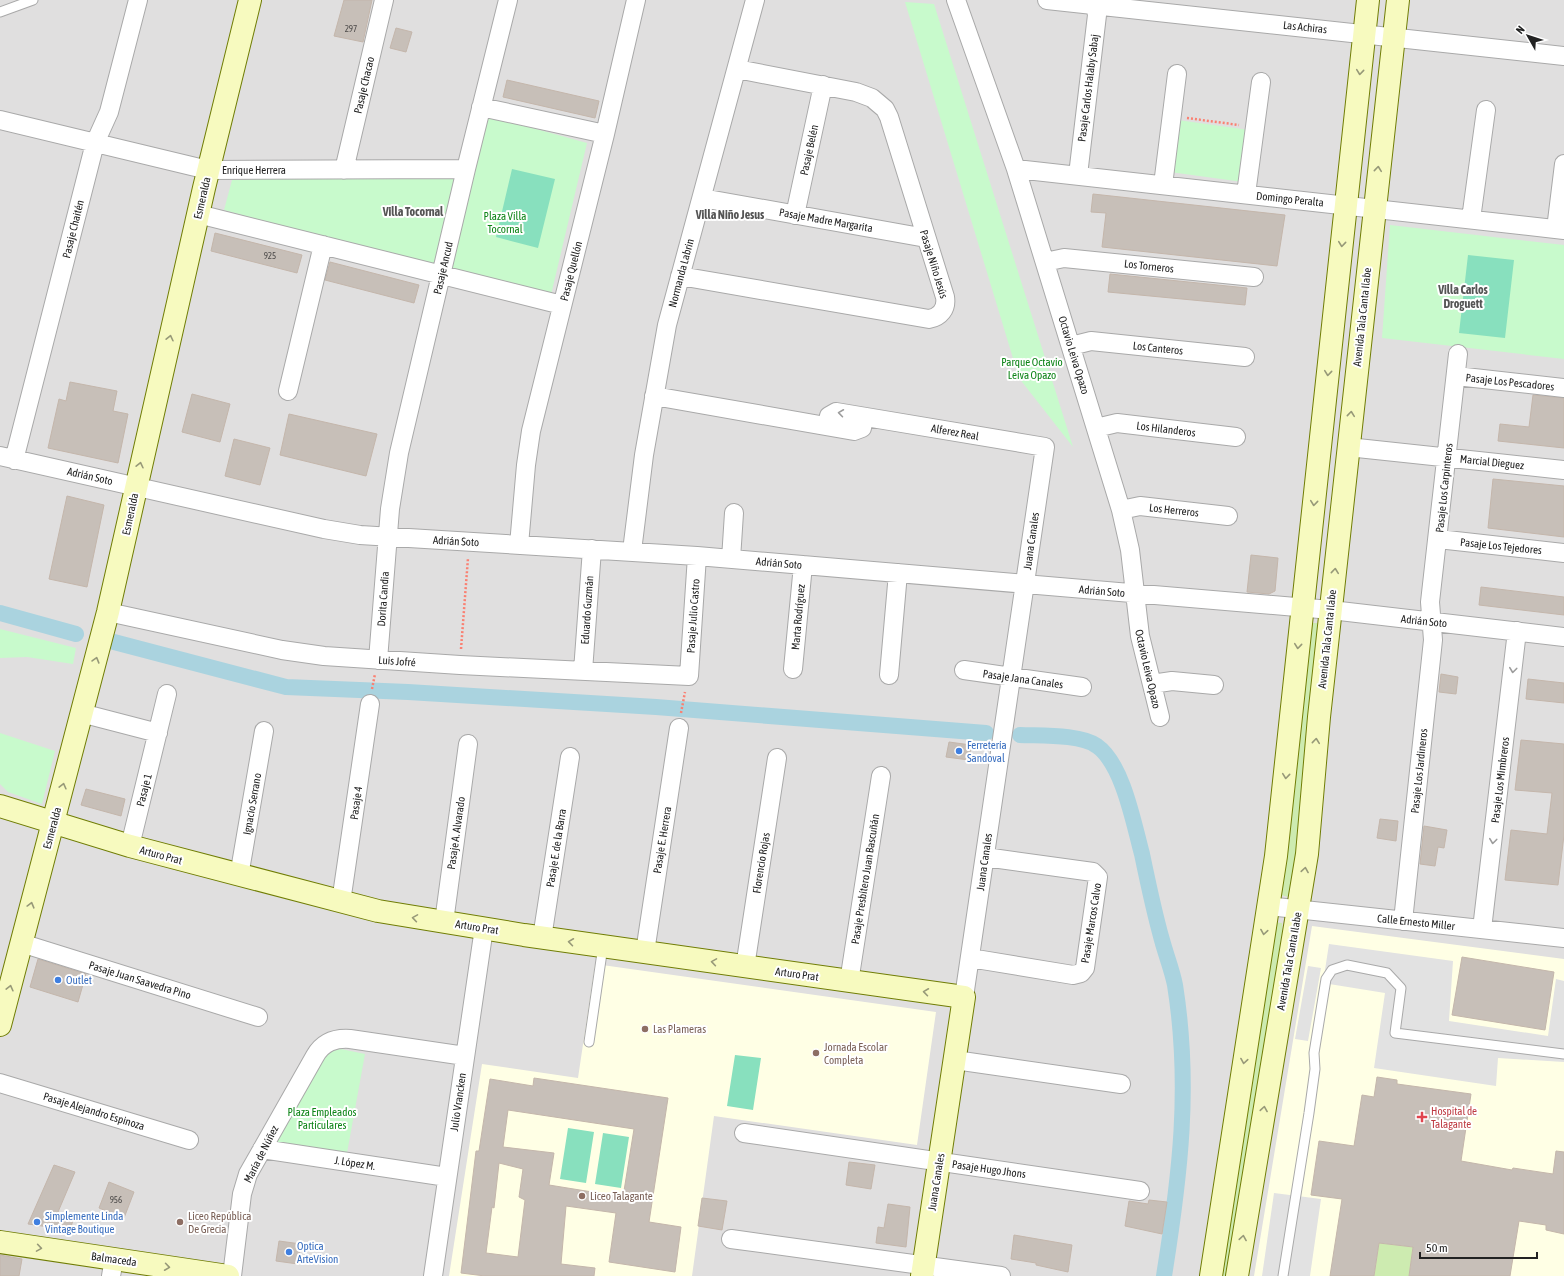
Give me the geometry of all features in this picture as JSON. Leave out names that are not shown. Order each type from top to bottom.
[{"type":"street","name":"Pasaje Chaitén","points":[[7,458],[95,143],[109,112],[138,0]]},
{"type":"street","name":"Esmeralda","points":[[0,1025],[108,612],[208,170],[250,0]]},
{"type":"street","name":"Pasaje Chacao","points":[[344,170],[384,0]]},
{"type":"street","name":"Pasaje Ancud","points":[[387,537],[399,454],[466,169],[508,0]]},
{"type":"street","name":"Pasaje Quellón","points":[[519,545],[526,465],[531,431],[605,134],[636,0]]},
{"type":"street","name":"Normanda Labrin","points":[[632,551],[644,455],[665,336],[755,0]]},
{"type":"street","name":"Octavio Leiva Opazo","points":[[956,0],[1016,169],[1121,510],[1130,550],[1140,636],[1160,718]]},
{"type":"street","name":"Las Achiras","points":[[1047,0],[1179,7],[1364,34],[1564,56]]},
{"type":"street","points":[[1211,1276],[1268,906],[1285,782],[1302,608],[1368,0]]},
{"type":"street","name":"Avenida Tala Canta Ilabe","points":[[1237,1276],[1307,854],[1314,760],[1398,0]]},
{"type":"street","name":"Pasaje Carlos Halaby Sabaj","points":[[1078,176],[1097,15],[1094,3]]},
{"type":"street","name":"Pasaje Niño Jesús","points":[[680,276],[928,319],[940,315],[946,302],[901,151],[885,109],[865,94],[737,69]]},
{"type":"street","points":[[1163,185],[1177,74]]},
{"type":"street","points":[[1246,194],[1261,82]]},
{"type":"street","name":"Pasaje Belén","points":[[795,215],[823,85]]},
{"type":"street","points":[[481,107],[605,134]]},
{"type":"street","points":[[1471,219],[1486,110]]},
{"type":"street","name":"Enrique Herrera","points":[[0,120],[208,170],[466,169]]},
{"type":"street","points":[[1560,229],[1564,164]]},
{"type":"street","name":"Domingo Peralta","points":[[1016,169],[1560,229]]},
{"type":"street","name":"Pasaje Madre Margarita","points":[[702,198],[926,238]]},
{"type":"street","points":[[198,214],[562,305]]},
{"type":"street","points":[[288,391],[323,246]]},
{"type":"street","name":"Los Torneros","points":[[1045,262],[1064,258],[1254,277]]},
{"type":"street","name":"Los Canteros","points":[[1071,346],[1091,341],[1245,357]]},
{"type":"street","name":"Pasaje Los Carpinteros","points":[[1431,622],[1430,602],[1458,354]]},
{"type":"street","name":"Pasaje Los Pescadores","points":[[1456,376],[1564,388]]},
{"type":"street","name":"Alferez Real","points":[[654,396],[827,426],[829,416],[833,412],[1045,448]]},
{"type":"street","name":"Los Hilanderos","points":[[1096,428],[1117,423],[1236,437]]},
{"type":"street","name":"Marcial Dieguez","points":[[1348,446],[1564,470]]},
{"type":"street","name":"Juana Canales","points":[[923,1271],[1045,448]]},
{"type":"street","name":"Adrián Soto","points":[[7,458],[360,536],[697,556],[1330,610],[1564,637]]},
{"type":"street","name":"Los Herreros","points":[[1121,510],[1140,506],[1228,516]]},
{"type":"street","points":[[731,559],[734,513]]},
{"type":"street","name":"Dorita Candia","points":[[378,660],[387,537]]},
{"type":"street","name":"Pasaje Los Tejedores","points":[[1438,539],[1564,553]]},
{"type":"street","name":"Eduardo Guzmán","points":[[583,672],[592,549]]},
{"type":"street","name":"Pasaje Julio Castro","points":[[689,676],[697,556]]},
{"type":"street","name":"Marta Rodríguez","points":[[794,669],[803,565]]},
{"type":"street","points":[[889,675],[898,573]]},
{"type":"street","name":"Luis Jofré","points":[[108,612],[282,650],[324,656],[583,672],[689,676]]},
{"type":"street","name":"Pasaje Los Jardineros","points":[[1403,921],[1433,640],[1431,622]]},
{"type":"street","name":"Pasaje Los Mimbreros","points":[[1482,930],[1517,631]]},
{"type":"street","name":"Pasaje Jana Canales","points":[[964,670],[1082,687]]},
{"type":"street","points":[[1152,684],[1172,680],[1214,685]]},
{"type":"street","name":"Pasaje 1","points":[[130,846],[167,694]]},
{"type":"street","name":"Pasaje 4","points":[[341,902],[370,704]]},
{"type":"street","points":[[81,714],[158,733]]},
{"type":"street","name":"Pasaje E. Herrera","points":[[645,952],[680,722]]},
{"type":"street","name":"Ignacio Serrano","points":[[239,876],[264,731]]},
{"type":"street","name":"Pasaje A. Alvarado","points":[[444,922],[468,744]]},
{"type":"street","name":"Pasaje E. de la Barra","points":[[542,938],[570,757]]},
{"type":"street","name":"Florencio Rojas","points":[[745,967],[777,758]]},
{"type":"street","name":"Pasaje Presbítero Juan Bascuñán","points":[[849,982],[881,776]]},
{"type":"street","name":"Arturo Prat","points":[[0,806],[53,824],[130,846],[239,876],[378,911],[542,938],[964,997]]},
{"type":"street","name":"Pasaje Marcos Calvo","points":[[970,958],[1073,975],[1081,973],[1085,968],[1098,877],[1093,872],[985,857]]},
{"type":"street","name":"Calle Ernesto Miller","points":[[1268,906],[1482,930],[1564,935]]},
{"type":"street","name":"Julio Vrancken","points":[[433,1276],[484,928]]},
{"type":"street","name":"Pasaje Juan Saavedra Pino","points":[[21,943],[258,1017]]},
{"type":"street","name":"María de Núñez","points":[[232,1276],[242,1194],[248,1174],[314,1056],[327,1042],[341,1038],[465,1056]]},
{"type":"street","points":[[955,1060],[1121,1084]]},
{"type":"street","name":"Pasaje Alejandro Espinoza","points":[[0,1083],[189,1140]]},
{"type":"street","name":"Pasaje Hugo Jhons","points":[[744,1133],[1140,1191]]},
{"type":"street","name":"J. López M.","points":[[262,1149],[447,1178]]},
{"type":"street","points":[[731,1239],[923,1271],[1001,1276]]},
{"type":"street","name":"Balmaceda","points":[[0,1242],[112,1268],[228,1276]]},
{"type":"lane","points":[[0,12],[33,0]]},
{"type":"lane","points":[[589,1042],[603,946]]},
{"type":"lane","points":[[1282,1276],[1309,1113],[1315,1069],[1314,1053],[1326,979],[1332,970],[1347,965],[1387,973],[1394,978],[1401,988],[1395,1033],[1564,1054]]},
{"type":"path","points":[[1172,117],[1256,127]]},
{"type":"path","points":[[460,665],[470,542]]},
{"type":"path","points":[[680,722],[683,700]]},
{"type":"shaded area","points":[[0,0],[1564,0],[1564,1276],[0,1276]]},
{"type":"shaded area","name":"Hospital de Talagante","points":[[1312,926],[1564,959],[1564,1276],[1254,1276]]},
{"type":"shaded area","points":[[1329,944],[1453,961],[1449,1021],[1548,1036],[1556,979],[1564,981],[1564,1062],[1498,1058],[1496,1086],[1374,1068],[1385,993],[1323,983]]},
{"type":"shaded area","points":[[595,964],[936,1012],[917,1145],[714,1116],[692,1276],[449,1276],[482,1064],[578,1078]]},
{"type":"shaded area","points":[[1308,966],[1321,968],[1308,1041],[1295,1039]]},
{"type":"shaded area","points":[[1274,1193],[1321,1199],[1310,1276],[1262,1276]]},
{"type":"green space","name":"Parque Octavio Leiva Opazo","points":[[905,2],[934,4],[1073,447],[1019,378]]},
{"type":"green space","name":"Plaza Villa Tocornal","points":[[485,115],[587,143],[550,299],[224,210],[232,180],[471,172]]},
{"type":"green space","points":[[1178,120],[1249,130],[1243,182],[1170,172]]},
{"type":"green space","points":[[512,169],[555,179],[538,248],[496,237]]},
{"type":"green space","name":"Villa Carlos Droguett","points":[[1390,225],[1564,245],[1564,359],[1382,338]]},
{"type":"green space","points":[[1468,255],[1514,260],[1505,338],[1459,333]]},
{"type":"green space","points":[[1313,623],[1317,623],[1320,628],[1292,891],[1289,897],[1281,895],[1279,890],[1310,629]]},
{"type":"green space","points":[[0,629],[76,648],[73,664],[27,657],[0,658]]},
{"type":"green space","points":[[0,733],[55,751],[42,804],[8,792],[0,784]]},
{"type":"green space","points":[[1273,922],[1282,923],[1283,936],[1230,1276],[1216,1276]]},
{"type":"green space","name":"Plaza Empleados Particulares","points":[[341,1049],[365,1054],[347,1153],[271,1142],[327,1052]]},
{"type":"green space","points":[[735,1055],[761,1058],[753,1110],[727,1106]]},
{"type":"green space","points":[[568,1128],[594,1132],[586,1183],[560,1179]]},
{"type":"green space","points":[[603,1133],[629,1137],[621,1188],[595,1184]]},
{"type":"green space","points":[[1379,1243],[1413,1247],[1409,1276],[1374,1276]]},
{"type":"building","points":[[344,0],[372,0],[363,42],[334,36]]},
{"type":"building","points":[[396,28],[412,32],[406,52],[390,48]]},
{"type":"building","points":[[507,80],[599,101],[595,118],[503,97]]},
{"type":"building","points":[[1093,194],[1285,215],[1277,266],[1102,247],[1106,213],[1091,212]]},
{"type":"building","points":[[215,233],[302,255],[297,273],[211,251]]},
{"type":"building","points":[[330,262],[419,285],[414,303],[325,280]]},
{"type":"building","points":[[1110,274],[1247,288],[1245,305],[1108,292]]},
{"type":"building","points":[[70,382],[117,391],[113,411],[128,414],[118,463],[48,448],[59,399],[66,401]]},
{"type":"building","points":[[192,394],[230,404],[220,442],[182,432]]},
{"type":"building","points":[[1533,395],[1564,398],[1564,448],[1498,441],[1500,424],[1529,427]]},
{"type":"building","points":[[289,414],[377,434],[366,476],[280,455]]},
{"type":"building","points":[[234,439],[270,448],[260,485],[225,476]]},
{"type":"building","points":[[1493,479],[1564,486],[1564,537],[1488,528]]},
{"type":"building","points":[[67,496],[104,505],[87,587],[49,579]]},
{"type":"building","points":[[1251,555],[1278,558],[1275,591],[1269,594],[1247,592]]},
{"type":"building","points":[[1481,587],[1564,597],[1564,615],[1479,605]]},
{"type":"building","points":[[1441,674],[1458,677],[1456,694],[1439,692]]},
{"type":"building","points":[[1528,679],[1564,683],[1564,703],[1526,699]]},
{"type":"building","points":[[1521,740],[1564,744],[1564,835],[1558,885],[1505,880],[1511,830],[1547,834],[1552,793],[1515,790]]},
{"type":"building","name":"Ferretería Sandoval","points":[[949,742],[971,745],[969,760],[946,757]]},
{"type":"building","points":[[86,789],[125,799],[121,816],[81,805]]},
{"type":"building","points":[[1380,819],[1398,821],[1396,841],[1377,838]]},
{"type":"building","points":[[1424,826],[1447,830],[1444,848],[1438,847],[1435,866],[1420,864]]},
{"type":"building","points":[[1462,957],[1554,972],[1545,1030],[1452,1015]]},
{"type":"building","name":"Outlet","points":[[38,959],[86,974],[78,1002],[30,987]]},
{"type":"building","points":[[1377,1077],[1397,1080],[1397,1084],[1471,1094],[1461,1161],[1512,1170],[1513,1168],[1553,1174],[1556,1151],[1564,1152],[1564,1234],[1546,1230],[1546,1225],[1519,1221],[1510,1276],[1409,1276],[1413,1247],[1379,1243],[1374,1276],[1330,1276],[1342,1199],[1311,1195],[1319,1141],[1354,1146],[1362,1095],[1374,1097]]},
{"type":"building","points":[[534,1078],[668,1098],[649,1222],[681,1227],[675,1272],[609,1262],[616,1213],[566,1206],[561,1264],[595,1268],[594,1276],[485,1276],[461,1273],[476,1151],[479,1151],[490,1079],[533,1086]],"holes":[[[508,1110],[634,1129],[623,1197],[549,1185],[554,1153],[503,1147]],[[499,1163],[523,1169],[519,1197],[525,1200],[518,1257],[486,1253],[492,1207],[494,1208]]]},
{"type":"building","points":[[849,1162],[875,1165],[871,1189],[846,1185]]},
{"type":"building","points":[[54,1165],[75,1172],[58,1212],[74,1217],[70,1230],[28,1224]]},
{"type":"building","points":[[109,1182],[134,1192],[124,1218],[99,1208]]},
{"type":"building","points":[[702,1198],[727,1201],[722,1230],[698,1226]]},
{"type":"building","points":[[1149,1200],[1167,1202],[1162,1234],[1125,1226],[1129,1201],[1148,1204]]},
{"type":"building","points":[[888,1204],[910,1207],[906,1247],[876,1243],[878,1227],[884,1228]]},
{"type":"building","points":[[1014,1235],[1072,1245],[1068,1272],[1036,1265],[1036,1263],[1011,1259]]},
{"type":"building","name":"Optica ArteVision","points":[[279,1241],[301,1244],[298,1264],[276,1261]]},
{"type":"building","points":[[0,1255],[22,1259],[19,1276],[0,1276]]},
{"type":"waterway","points":[[0,613],[76,634]]},
{"type":"waterway","points":[[114,642],[286,687],[408,692],[656,707],[986,733]]},
{"type":"waterway","points":[[1020,735],[1081,739],[1097,746],[1114,766],[1121,780],[1131,812],[1156,919],[1174,979],[1180,1022],[1183,1095],[1182,1131],[1175,1203],[1164,1276]]},
{"type":"place","name":"Ferretería Sandoval","points":[[959,751]]},
{"type":"place","name":"Outlet","points":[[58,980]]},
{"type":"place","name":"Las Plameras","points":[[645,1029]]},
{"type":"place","name":"Jornada Escolar Completa","points":[[816,1053]]},
{"type":"place","name":"Hospital de Talagante","points":[[1422,1117]]},
{"type":"place","name":"Liceo Talagante","points":[[582,1196]]},
{"type":"place","name":"Simplemente Linda Vintage Boutique","points":[[37,1222]]},
{"type":"place","name":"Liceo República De Grecia","points":[[180,1222]]},
{"type":"place","name":"Optica ArteVision","points":[[289,1252]]},
{"type":"district","name":"Villa Tocornal","points":[[413,212]]},
{"type":"district","name":"Villa Niño Jesus","points":[[730,215]]},
{"type":"district","name":"Villa Carlos Droguett","points":[[1463,297]]}]
